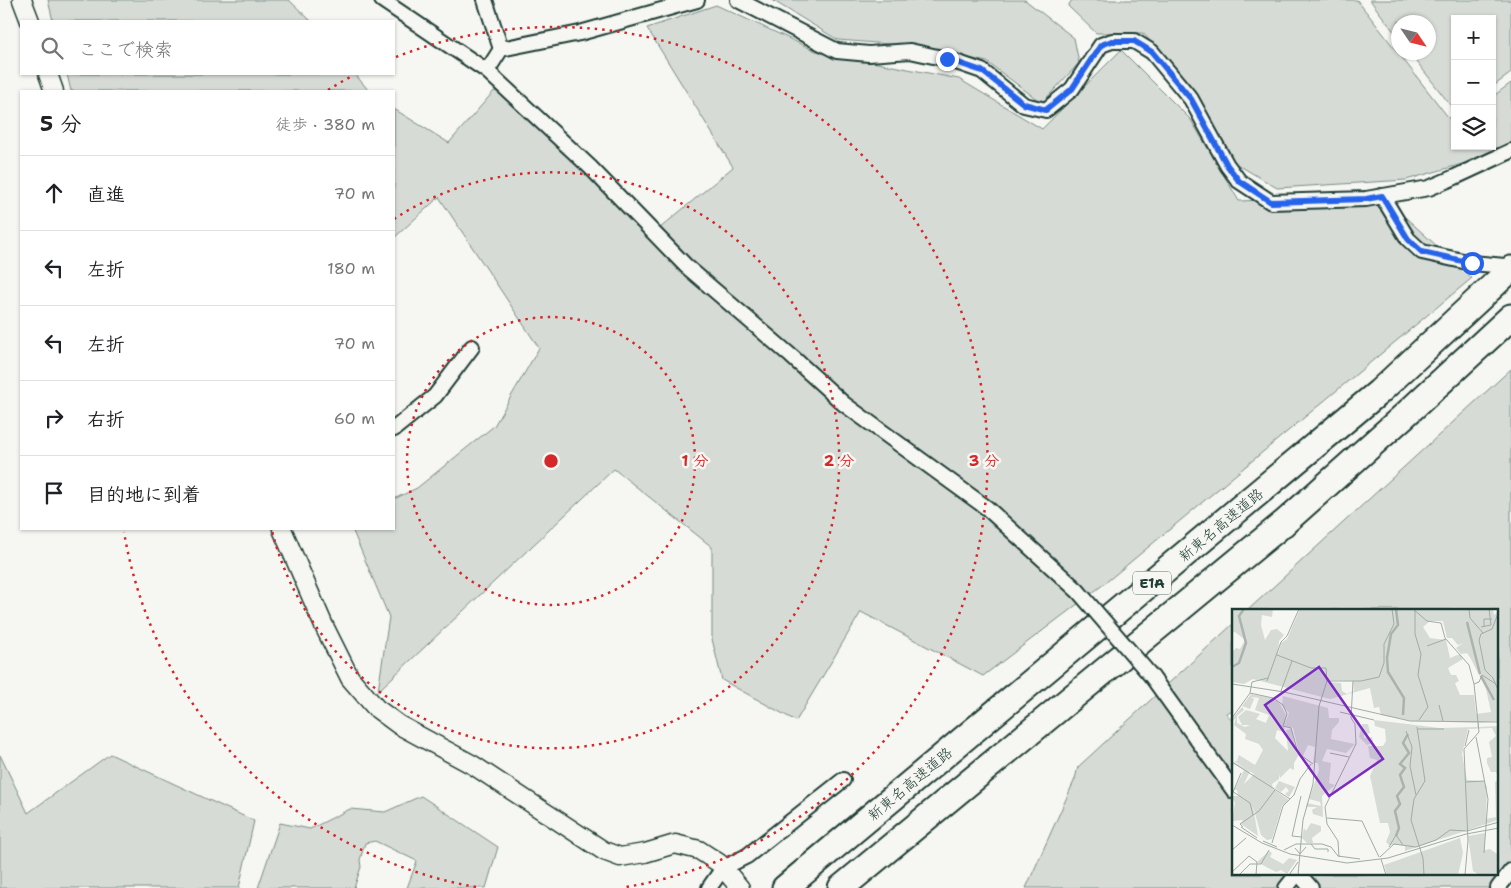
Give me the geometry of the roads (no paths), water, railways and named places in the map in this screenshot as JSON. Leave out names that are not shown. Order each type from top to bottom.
[{"type":"highway","name":"新東名高速道路","points":[[785,888],[1379,392],[1508,267]]},
{"type":"highway","name":"E1A","points":[[841,888],[1284,523],[1511,317]]},
{"type":"street","points":[[22,0],[30,20]]},
{"type":"street","points":[[382,0],[486,71],[590,167],[686,266],[844,404],[987,508],[1078,591],[1152,678],[1232,788]]},
{"type":"street","points":[[485,0],[501,49]]},
{"type":"street","points":[[486,71],[501,49],[580,33],[697,0]]},
{"type":"street","points":[[738,0],[837,51],[869,54],[910,51],[947,59],[982,71],[1024,104],[1046,110],[1072,89],[1101,45],[1112,41],[1134,41],[1152,52],[1191,99],[1227,165],[1239,181],[1271,202],[1366,199],[1429,188],[1511,151]]},
{"type":"street","points":[[48,75],[54,90]]},
{"type":"street","points":[[1382,196],[1408,239],[1422,252],[1472,263],[1508,267]]},
{"type":"street","points":[[395,428],[435,396],[472,347]]},
{"type":"street","points":[[282,530],[324,626],[350,678],[376,708],[399,725],[473,765],[604,851],[620,857],[645,853],[675,844],[700,850],[719,863],[731,877]]},
{"type":"street","points":[[709,888],[731,877],[747,856],[843,780]]},
{"type":"street","points":[[1498,888],[1511,871]]},
{"type":"street","points":[[1286,888],[1296,876]]},
{"type":"street","points":[[1300,876],[1311,888]]}]
